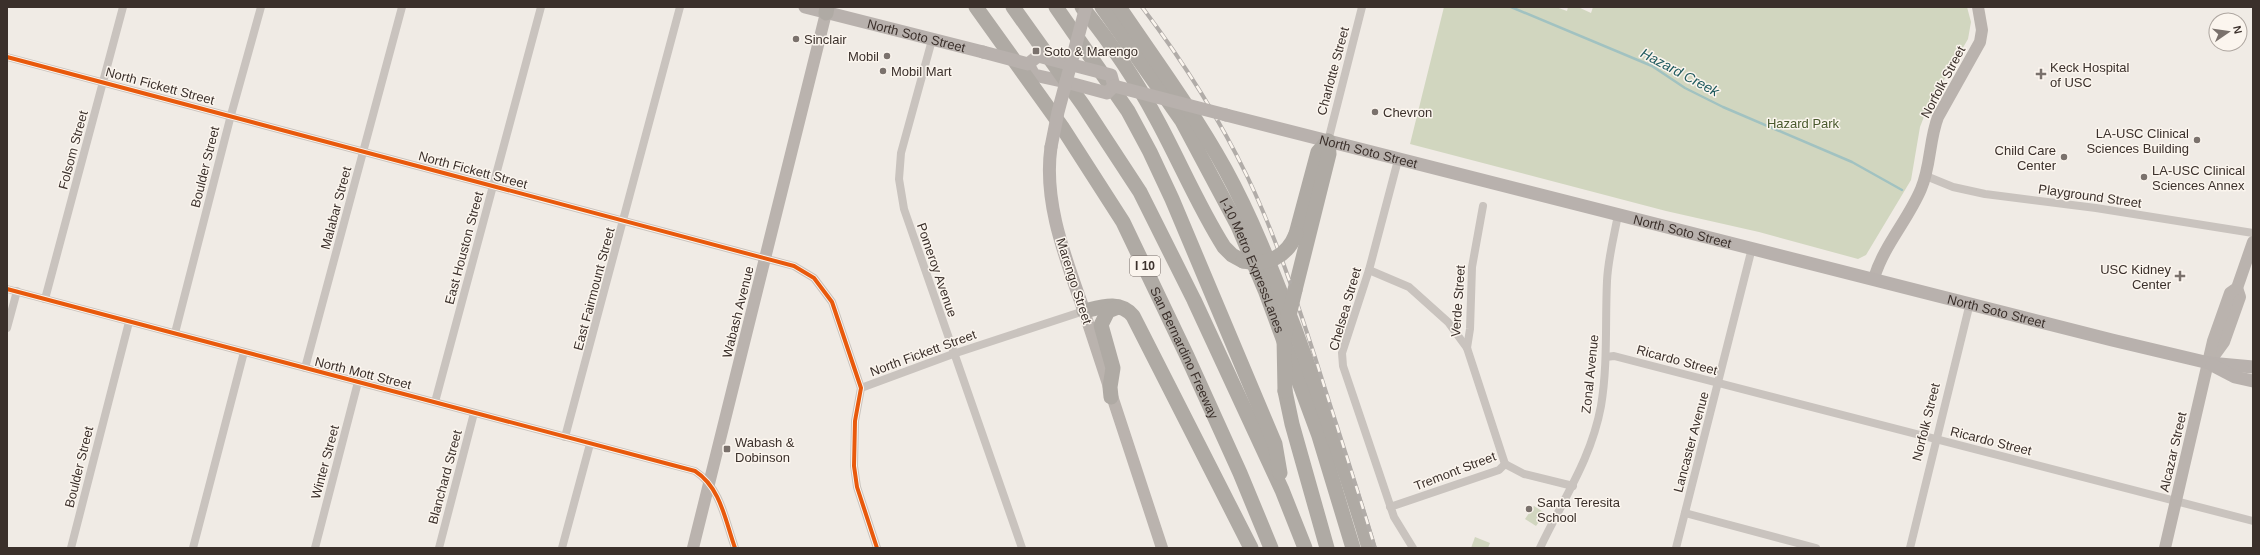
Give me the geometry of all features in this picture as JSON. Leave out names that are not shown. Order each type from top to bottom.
[{"type":"highway","name":"San Bernardino Freeway","points":[[976,7],[1062,127],[1122,222],[1152,279],[1240,473],[1271,548]]},
{"type":"highway","points":[[1013,7],[1083,105],[1140,192],[1194,300],[1282,490],[1305,548]]},
{"type":"highway","points":[[1056,7],[1128,111],[1150,152],[1172,199],[1275,444],[1282,490]]},
{"type":"highway","points":[[1082,7],[1115,48],[1127,67],[1156,117],[1221,242],[1232,255],[1243,261],[1259,263],[1275,259],[1286,250],[1296,234],[1318,152],[1328,141]]},
{"type":"highway","name":"I-10 Metro ExpressLanes","points":[[1102,7],[1182,121],[1238,226],[1265,290],[1319,436],[1353,548]]},
{"type":"highway","name":"I-10 Metro ExpressLanes","points":[[1119,7],[1225,169],[1246,209],[1266,253],[1325,412],[1352,490],[1368,548]]},
{"type":"highway","points":[[1327,548],[1292,424],[1283,363],[1284,337],[1329,154],[1328,141]]},
{"type":"highway","points":[[1084,311],[1113,305],[1125,308],[1133,316],[1251,548]]},
{"type":"highway","points":[[1111,397],[1110,387],[1113,368],[1101,325],[1108,311],[1116,308],[1125,308]]},
{"type":"main road","name":"North Soto Street","points":[[805,7],[827,10],[932,40],[1028,64],[1034,75],[1107,93],[1114,86],[1398,160],[2209,363],[2253,367]]},
{"type":"main road","name":"Marengo Street","points":[[1084,311],[1056,225],[1051,192],[1051,148],[1070,64],[1086,7]]},
{"type":"main road","points":[[1028,64],[1038,56],[1070,64],[1111,75],[1114,86]]},
{"type":"main road","points":[[2209,363],[2235,376],[2253,381]]},
{"type":"street","name":"Folsom Street","points":[[45,299],[123,7]]},
{"type":"street","name":"Boulder Street","points":[[175,333],[231,115],[261,7]]},
{"type":"street","name":"Malabar Street","points":[[305,368],[402,7]]},
{"type":"street","name":"East Houston Street","points":[[435,402],[541,7]]},
{"type":"street","name":"East Fairmount Street","points":[[565,437],[680,7]]},
{"type":"street","name":"Charlotte Street","points":[[1328,141],[1362,7]]},
{"type":"street","name":"Norfolk Street","points":[[1874,278],[1881,259],[1921,190],[1926,176],[1934,128],[1938,117],[1980,42],[1982,30],[1978,7]]},
{"type":"street","name":"Wabash Avenue","points":[[692,548],[710,483],[827,10]]},
{"type":"street","name":"Pomeroy Avenue","points":[[932,40],[901,153],[898,179],[904,209],[953,354],[1022,548]]},
{"type":"street","name":"North Fickett Street","points":[[7,56],[493,186],[623,219],[766,258],[804,270],[822,287],[832,302],[861,388],[953,354],[1084,311]]},
{"type":"street","name":"Chelsea Street","points":[[1398,160],[1369,270],[1342,353],[1343,366],[1390,507],[1404,536],[1413,548]]},
{"type":"street","name":"Playground Street","points":[[1926,176],[1953,187],[1985,194],[2096,208],[2253,232]]},
{"type":"street","name":"Verde Street","points":[[1483,206],[1472,267],[1470,329],[1467,348],[1505,464]]},
{"type":"street","name":"Zonal Avenue","points":[[1540,548],[1581,469],[1601,406],[1606,357],[1607,279],[1618,215]]},
{"type":"street","name":"Alcazar Street","points":[[2165,548],[2209,363],[2224,342],[2240,297],[2237,288],[2253,242]]},
{"type":"street","name":"Lancaster Avenue","points":[[1676,548],[1752,248]]},
{"type":"street","points":[[1369,270],[1409,288],[1448,322],[1467,348]]},
{"type":"street","name":"North Mott Street","points":[[7,289],[695,471],[710,483]]},
{"type":"street","points":[[7,328],[17,291]]},
{"type":"street","name":"Norfolk Street","points":[[1910,548],[1970,303]]},
{"type":"street","name":"Marengo Street","points":[[1084,311],[1111,397],[1162,548]]},
{"type":"street","name":"Boulder Street","points":[[71,548],[129,322]]},
{"type":"street","points":[[193,548],[244,352]]},
{"type":"street","name":"Ricardo Street","points":[[1606,357],[1614,356],[2253,520]]},
{"type":"street","name":"Winter Street","points":[[315,548],[358,382]]},
{"type":"street","points":[[861,388],[855,421],[854,466],[857,487],[877,548]]},
{"type":"street","name":"Blanchard Street","points":[[439,548],[474,413]]},
{"type":"street","points":[[562,548],[590,444]]},
{"type":"street","name":"Tremont Street","points":[[1390,507],[1499,470],[1505,464],[1524,474],[1573,486]]},
{"type":"street","points":[[710,483],[715,490],[735,548]]},
{"type":"street","points":[[1685,513],[1816,548]]},
{"type":"green space","name":"Hazard Park","points":[[1444,7],[1556,7],[1567,11],[1568,7],[1578,7],[1591,13],[1593,7],[1967,7],[1971,22],[1968,39],[1927,109],[1920,127],[1911,180],[1866,255],[1858,259],[1759,232],[1666,211],[1410,144]]},
{"type":"green space","points":[[1534,506],[1545,513],[1536,526],[1525,519]]},
{"type":"green space","points":[[1475,537],[1490,543],[1488,548],[1471,548]]},
{"type":"waterway","name":"Hazard Creek","points":[[1511,7],[1652,66],[1685,88],[1723,107],[1852,162],[1902,190]]},
{"type":"railway","points":[[1142,7],[1171,47],[1212,110],[1236,154],[1267,220],[1300,311],[1375,548]]},
{"type":"cycle path","points":[[7,57],[794,266],[814,278],[832,302],[861,388],[855,421],[854,466],[857,487],[877,548]]},
{"type":"cycle path","points":[[7,289],[695,471],[704,478],[716,495],[725,516],[735,548]]},
{"type":"place","name":"Sinclair","points":[[796,39]]},
{"type":"place","name":"Soto & Marengo","points":[[1036,51]]},
{"type":"place","name":"Mobil","points":[[887,56]]},
{"type":"place","name":"Mobil Mart","points":[[883,71]]},
{"type":"place","name":"Keck Hospital of USC","points":[[2041,74]]},
{"type":"place","name":"Chevron","points":[[1375,112]]},
{"type":"place","name":"LA-USC Clinical Sciences Building","points":[[2197,140]]},
{"type":"place","name":"Child Care Center","points":[[2064,157]]},
{"type":"place","name":"LA-USC Clinical Sciences Annex","points":[[2144,177]]},
{"type":"place","name":"USC Kidney Center","points":[[2180,276]]},
{"type":"place","name":"Wabash & Dobinson","points":[[727,449]]},
{"type":"place","name":"Santa Teresita School","points":[[1529,509]]}]
